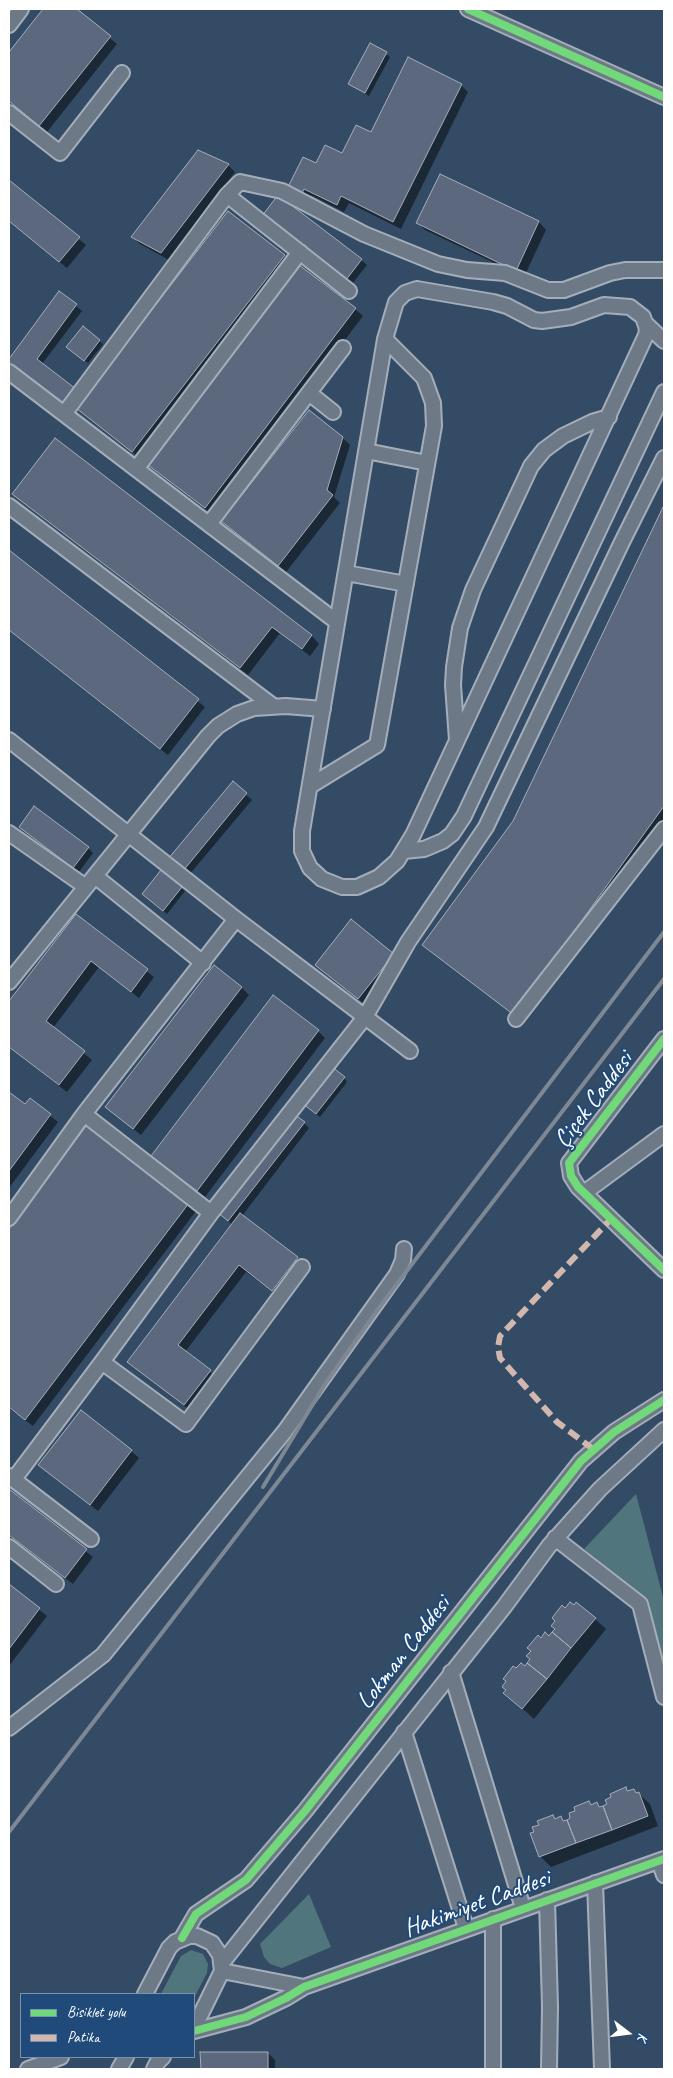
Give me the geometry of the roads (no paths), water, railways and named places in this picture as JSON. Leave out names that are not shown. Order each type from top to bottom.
[{"type":"street","points":[[9,25],[21,9]]},
{"type":"street","points":[[468,9],[664,98]]},
{"type":"street","points":[[9,113],[60,153],[122,73]]},
{"type":"street","points":[[64,414],[227,195],[240,182],[282,192],[364,234],[438,264],[467,270],[505,273],[548,290],[571,288],[610,273],[625,270],[664,270]]},
{"type":"street","points":[[227,195],[349,291]]},
{"type":"street","points":[[136,469],[300,252]]},
{"type":"street","points":[[646,323],[645,341],[404,851],[389,870],[364,884],[342,887],[322,879],[310,868],[302,851],[302,831],[385,339],[396,302],[405,293],[417,289],[493,302],[507,306],[534,320],[542,321],[571,317],[604,306],[624,305],[639,312],[646,323],[664,341]]},
{"type":"street","points":[[310,786],[377,744],[434,426],[435,415],[432,395],[424,378],[385,339]]},
{"type":"street","points":[[209,524],[343,348]]},
{"type":"street","points":[[9,372],[337,622]]},
{"type":"street","points":[[404,851],[424,850],[443,841],[452,834],[464,816],[664,392]]},
{"type":"street","points":[[309,394],[333,412]]},
{"type":"street","points":[[457,740],[453,686],[460,628],[474,590],[531,466],[544,450],[563,436],[592,422],[609,417]]},
{"type":"street","points":[[366,451],[427,464]]},
{"type":"street","points":[[91,1539],[11,1478],[102,1362],[211,1213],[365,1017],[408,942],[486,827],[664,458]]},
{"type":"street","points":[[9,506],[273,706]]},
{"type":"street","points":[[346,572],[406,584]]},
{"type":"street","points":[[9,982],[218,726],[245,710],[273,706],[322,709]]},
{"type":"street","points":[[9,740],[236,919],[410,1051]]},
{"type":"street","points":[[516,1019],[664,829]]},
{"type":"street","points":[[9,834],[86,887]]},
{"type":"street","points":[[95,876],[203,963]]},
{"type":"street","points":[[9,1218],[84,1114],[236,919]]},
{"type":"street","name":"Çiçek Caddesi","points":[[664,1039],[569,1163],[574,1182],[664,1270]]},
{"type":"street","points":[[84,1114],[211,1213]]},
{"type":"street","points":[[584,1193],[664,1134]]},
{"type":"street","points":[[9,1728],[103,1655],[285,1431],[401,1267],[404,1248]]},
{"type":"street","points":[[102,1362],[186,1424],[302,1267]]},
{"type":"street","name":"Lokman Caddesi","points":[[146,1993],[169,1948],[182,1938],[196,1914],[246,1880],[305,1810],[582,1461],[593,1449],[614,1432],[664,1400]]},
{"type":"street","name":"Lokman Caddesi","points":[[195,2028],[222,1967],[555,1538],[600,1489],[664,1430]]},
{"type":"street","points":[[555,1538],[640,1604],[664,1697]]},
{"type":"street","points":[[9,1547],[56,1584]]},
{"type":"street","points":[[451,1672],[522,1908]]},
{"type":"street","points":[[404,1732],[466,1928]]},
{"type":"street","points":[[662,1860],[664,1875]]},
{"type":"street","name":"Hakimiyet Caddesi","points":[[195,2030],[246,2017],[286,1998],[304,1987],[522,1908],[662,1860]]},
{"type":"street","points":[[595,1883],[602,2069]]},
{"type":"street","points":[[547,1900],[550,2007],[549,2069]]},
{"type":"street","points":[[493,1919],[493,2069]]},
{"type":"street","points":[[182,1938],[198,1936],[212,1943],[217,1948],[222,1967],[304,1987]]},
{"type":"street","points":[[28,2069],[58,2058]]},
{"type":"street","points":[[154,2069],[161,2058]]},
{"type":"railway","points":[[263,1487],[325,1384],[381,1305],[664,932]]},
{"type":"railway","points":[[9,1832],[664,979]]}]
